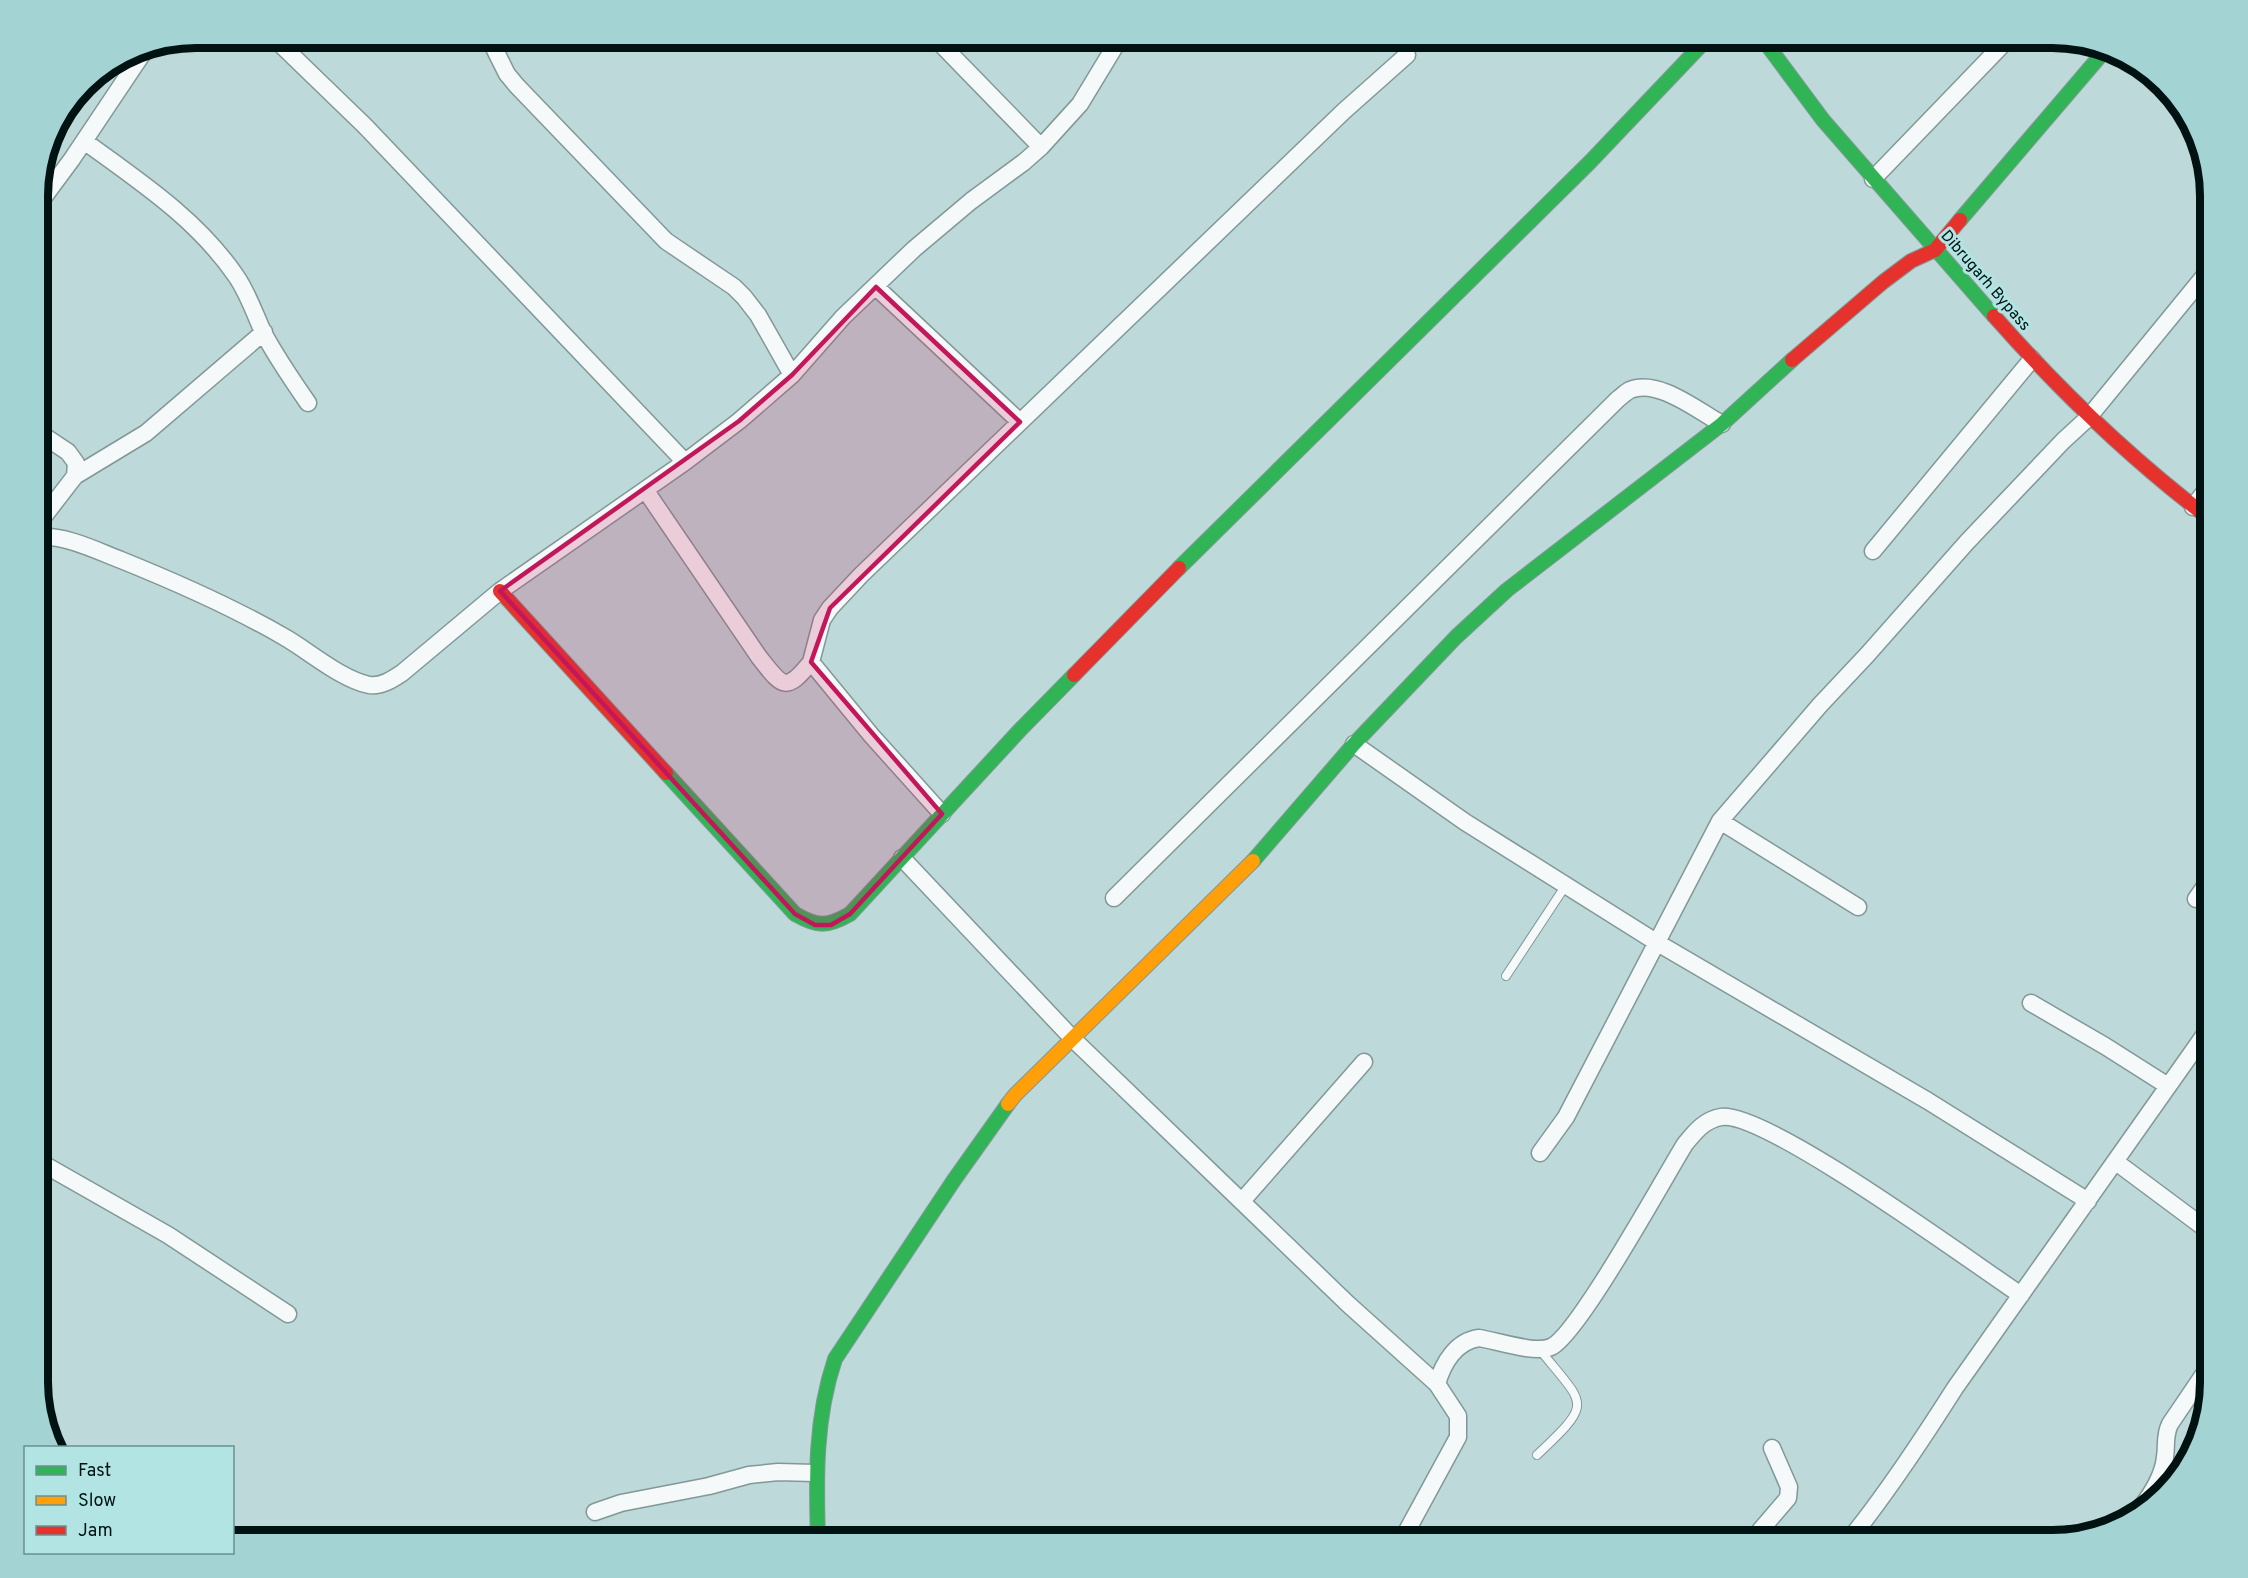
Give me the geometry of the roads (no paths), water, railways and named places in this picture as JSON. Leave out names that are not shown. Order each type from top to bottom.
[{"type":"street","points":[[284,48],[365,126],[685,462]]},
{"type":"street","points":[[494,48],[507,74],[517,86],[649,225],[666,241],[734,287],[744,297],[758,315],[792,375]]},
{"type":"street","points":[[945,48],[1041,147]]},
{"type":"street","points":[[48,537],[89,548],[207,596],[288,639],[358,682],[372,686],[388,682],[402,673],[500,591],[646,491],[739,421],[792,375],[843,317],[914,249],[1041,147],[1080,104],[1114,48]]},
{"type":"street","points":[[500,591],[795,914],[815,925],[831,925],[850,914],[1020,730],[1232,514],[1590,162],[1698,48]]},
{"type":"street","name":"Dibrugarh Bypass","points":[[1769,48],[1808,102],[1873,179],[2032,359],[2088,418],[2146,469],[2200,512]]},
{"type":"street","points":[[1873,179],[1999,48]]},
{"type":"street","points":[[646,491],[759,657],[774,676],[787,683],[792,682],[811,662],[818,631],[830,608],[861,575],[1344,111],[1407,55]]},
{"type":"street","points":[[818,1530],[815,1473],[828,1377],[840,1352],[954,1180],[1009,1104],[1260,854],[1354,744],[1456,637],[1507,590],[1722,424],[1828,328],[1883,282],[1911,261],[1935,250],[2101,57]]},
{"type":"street","points":[[48,191],[139,59]]},
{"type":"street","points":[[84,141],[167,202],[207,240],[238,278],[279,362],[308,403]]},
{"type":"street","points":[[1540,1153],[1566,1117],[1720,821],[1820,705],[1967,542],[2063,441],[2088,418],[2200,282]]},
{"type":"street","points":[[876,287],[1020,422]]},
{"type":"street","points":[[48,511],[75,476],[146,433],[264,332]]},
{"type":"street","points":[[1873,551],[2032,359]]},
{"type":"street","points":[[1114,898],[1618,399],[1630,390],[1662,389],[1722,424]]},
{"type":"street","points":[[48,439],[68,452],[76,463],[75,476]]},
{"type":"street","points":[[2193,507],[2200,498]]},
{"type":"street","points":[[811,662],[871,735],[942,814]]},
{"type":"street","points":[[1354,744],[1465,822],[1656,942],[1928,1101],[2088,1201]]},
{"type":"street","points":[[1720,821],[1858,907]]},
{"type":"street","points":[[902,858],[1073,1039],[1348,1304],[1437,1384],[1458,1416],[1458,1437],[1407,1530]]},
{"type":"street","points":[[2196,899],[2200,894]]},
{"type":"street","points":[[2031,1003],[2168,1086]]},
{"type":"street","points":[[1856,1530],[1908,1461],[1955,1388],[2200,1042]]},
{"type":"street","points":[[1242,1201],[1364,1062]]},
{"type":"street","points":[[1437,1384],[1452,1354],[1470,1339],[1479,1338],[1539,1350],[1557,1344],[1582,1313],[1685,1144],[1698,1128],[1708,1121],[1722,1117],[1750,1123],[1811,1155],[1922,1226],[2021,1295]]},
{"type":"street","points":[[2116,1161],[2200,1224]]},
{"type":"street","points":[[48,1167],[168,1235],[288,1314]]},
{"type":"street","points":[[2149,1494],[2160,1476],[2166,1456],[2165,1434],[2200,1381]]},
{"type":"street","points":[[1761,1530],[1788,1498],[1789,1487],[1772,1448]]},
{"type":"street","points":[[595,1512],[621,1503],[709,1486],[749,1475],[778,1472],[815,1473]]},
{"type":"lane","points":[[1506,976],[1567,885]]},
{"type":"lane","points":[[1537,1455],[1571,1422],[1578,1411],[1579,1401],[1539,1350]]}]
